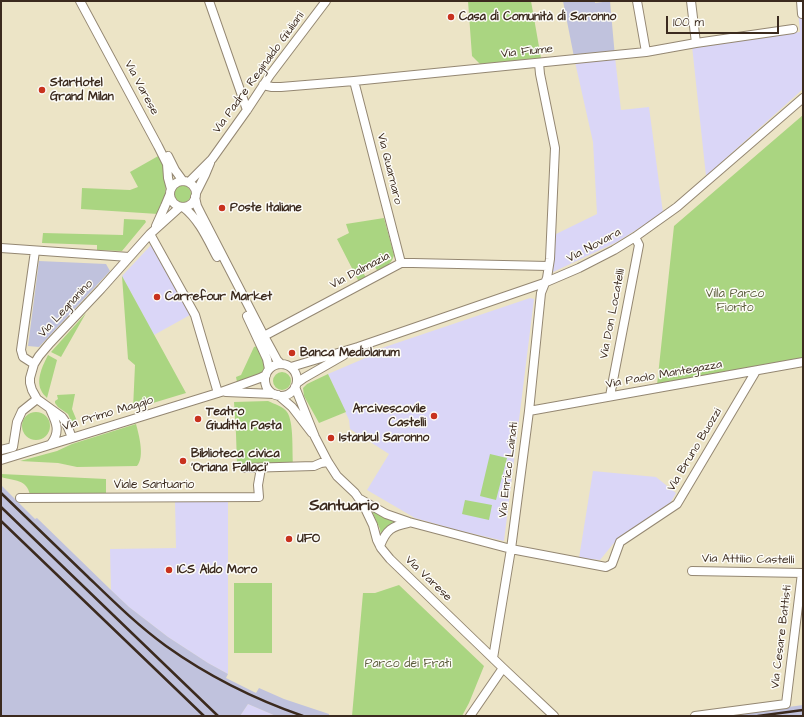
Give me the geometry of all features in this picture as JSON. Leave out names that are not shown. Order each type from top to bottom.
[{"type":"street","name":"Via Varese","points":[[80,1],[158,146],[166,164],[170,191]]},
{"type":"street","name":"Via Varese","points":[[86,1],[175,170],[186,182]]},
{"type":"street","points":[[209,1],[247,110]]},
{"type":"street","name":"Via Padre Reginaldo Giuliani","points":[[186,182],[212,159],[263,85],[326,1]]},
{"type":"street","points":[[637,1],[646,52]]},
{"type":"street","points":[[691,1],[696,43]]},
{"type":"street","points":[[801,1],[802,14]]},
{"type":"street","name":"Via Fiume","points":[[263,85],[281,87],[354,81],[646,52],[793,29]]},
{"type":"street","name":"Via Enrico Lainati","points":[[493,658],[511,549],[529,411],[541,293],[547,278],[550,259],[555,148],[539,63]]},
{"type":"street","name":"Via Quarnaro","points":[[354,81],[401,263]]},
{"type":"street","name":"Via Novara","points":[[291,368],[358,347],[544,283],[579,268],[614,250],[677,207],[803,98]]},
{"type":"street","name":"Via Padre Reginaldo Giuliani","points":[[195,195],[212,159]]},
{"type":"street","points":[[268,372],[273,366],[281,364],[288,366],[296,374],[296,385],[293,390],[286,395],[276,394],[270,391],[266,384],[268,361],[262,347],[232,283],[200,227],[189,212],[172,202],[170,198],[170,191],[175,183],[186,182],[192,185],[197,206],[264,336],[277,360],[281,364]]},
{"type":"street","name":"Via Legnanino","points":[[151,233],[163,211],[170,191]]},
{"type":"street","points":[[182,207],[191,204],[195,195]]},
{"type":"street","name":"Via Legnanino","points":[[37,399],[30,383],[30,374],[39,356],[151,233],[182,207]]},
{"type":"street","points":[[151,233],[195,315],[220,392]]},
{"type":"street","name":"Via Don Locatelli","points":[[610,396],[639,245],[635,237]]},
{"type":"street","points":[[1,248],[129,257]]},
{"type":"street","points":[[34,364],[23,357],[21,350],[35,251]]},
{"type":"street","name":"Via Dalmazia","points":[[264,336],[401,263],[548,266]]},
{"type":"street","name":"Via Novara","points":[[296,385],[304,378],[358,347]]},
{"type":"street","name":"Via Paolo Mantegazza","points":[[529,411],[803,362]]},
{"type":"street","name":"Via Bruno Buozzi","points":[[511,549],[606,567],[612,564],[620,542],[677,504],[756,371]]},
{"type":"street","name":"Via Primo Maggio","points":[[1,460],[220,392],[260,378],[268,372]]},
{"type":"street","name":"Via Varese","points":[[296,385],[315,437],[328,462],[337,476],[360,499],[372,521],[380,546],[390,559],[554,716]]},
{"type":"street","name":"Via Primo Maggio","points":[[220,392],[276,394]]},
{"type":"street","name":"Via Varese","points":[[276,394],[292,407],[315,437]]},
{"type":"street","points":[[1,450],[13,447],[17,422],[22,411],[37,399],[62,417],[72,438]]},
{"type":"street","points":[[49,408],[57,428],[56,437],[51,444]]},
{"type":"street","points":[[245,468],[314,466],[328,462]]},
{"type":"street","name":"Viale Santuario","points":[[20,498],[259,497],[258,485],[261,468]]},
{"type":"street","points":[[360,499],[386,514],[409,522],[511,549]]},
{"type":"street","points":[[380,546],[382,540],[390,529],[394,526],[409,522]]},
{"type":"street","name":"Via Attilio Castelli","points":[[692,571],[802,573]]},
{"type":"street","name":"Via Cesare Battisti","points":[[694,716],[786,704],[802,573]]},
{"type":"street","points":[[470,716],[498,673],[503,668]]},
{"type":"shaded area","points":[[563,1],[595,1],[595,3],[610,1],[615,57],[575,62]]},
{"type":"shaded area","points":[[797,1],[803,1],[803,89],[706,176],[692,46],[800,32]]},
{"type":"shaded area","points":[[615,57],[621,110],[649,107],[663,213],[617,242],[551,273],[554,235],[597,214],[593,142],[575,62]]},
{"type":"shaded area","name":"Carrefour Market","points":[[152,244],[190,315],[154,335],[122,276]]},
{"type":"shaded area","points":[[39,261],[106,264],[110,271],[39,347],[28,346]]},
{"type":"shaded area","name":"Arcivescovile Castelli","points":[[530,298],[534,299],[504,541],[415,518],[367,490],[389,454],[350,429],[349,420],[328,374],[377,353],[376,350]]},
{"type":"shaded area","points":[[593,471],[656,477],[676,493],[671,502],[613,544],[600,560],[579,558]]},
{"type":"shaded area","points":[[1,485],[129,607],[168,637],[228,674],[226,678],[256,693],[259,688],[284,699],[329,714],[329,716],[276,716],[248,704],[240,716],[1,716]]},
{"type":"shaded area","name":"ICS Aldo Moro","points":[[175,501],[228,501],[228,674],[168,637],[129,607],[111,590],[110,549],[176,548]]},
{"type":"shaded area","points":[[248,704],[276,716],[240,716]]},
{"type":"shaded area","points":[[803,705],[803,716],[723,716]]},
{"type":"green space","points":[[468,1],[531,1],[541,58],[480,64],[472,56]]},
{"type":"green space","name":"Villa Parco Fiorito","points":[[803,115],[803,358],[657,385],[674,226]]},
{"type":"green space","points":[[160,155],[165,171],[166,188],[164,201],[158,214],[81,209],[82,188],[130,190],[138,187],[130,172]]},
{"type":"green space","points":[[182,185],[188,188],[191,194],[188,200],[182,203],[176,200],[173,194],[176,188]]},
{"type":"green space","points":[[384,218],[394,255],[392,261],[378,272],[372,262],[361,268],[366,278],[359,282],[337,239],[349,233],[346,224]]},
{"type":"green space","points":[[124,219],[145,220],[146,222],[122,251],[97,250],[97,245],[42,243],[43,233],[123,235]]},
{"type":"green space","points":[[122,276],[186,393],[133,409],[135,365],[128,359]]},
{"type":"green space","points":[[86,313],[61,357],[51,352]]},
{"type":"green space","points":[[257,346],[264,361],[265,366],[263,371],[261,374],[252,378],[237,382],[236,377],[241,375],[254,347]]},
{"type":"green space","points":[[48,355],[57,360],[47,398],[41,391],[39,381]]},
{"type":"green space","points":[[282,372],[288,375],[291,381],[288,387],[282,390],[276,387],[273,381],[276,375]]},
{"type":"green space","points":[[328,374],[346,412],[319,423],[304,396],[303,388],[307,384]]},
{"type":"green space","points":[[75,394],[72,409],[79,426],[73,425],[68,414],[55,403],[58,399],[57,395]]},
{"type":"green space","points":[[268,401],[283,408],[289,417],[292,429],[293,464],[237,464],[234,402]]},
{"type":"green space","points":[[36,412],[46,416],[50,426],[46,436],[36,440],[26,436],[22,426],[26,416]]},
{"type":"green space","points":[[136,424],[141,452],[141,457],[137,466],[77,467],[58,463],[20,461],[57,451],[72,444]]},
{"type":"green space","points":[[490,454],[507,458],[496,500],[480,496]]},
{"type":"green space","points":[[1,474],[106,479],[106,494],[30,495],[23,483],[1,477]]},
{"type":"green space","points":[[465,500],[492,505],[489,520],[462,514]]},
{"type":"green space","points":[[371,509],[396,522],[387,527],[381,536],[380,529]]},
{"type":"green space","points":[[234,583],[272,583],[272,653],[234,653]]},
{"type":"green space","name":"Parco dei Frati","points":[[399,585],[484,666],[462,716],[352,716],[363,593],[375,593]]},
{"type":"railway","points":[[1,493],[125,612],[166,646],[198,667],[232,686],[303,716]]},
{"type":"railway","points":[[1,507],[218,716]]},
{"type":"railway","points":[[1,521],[204,716]]},
{"type":"railway","points":[[758,716],[803,710]]},
{"type":"place","name":"Casa di Comunità di Saronno","points":[[451,17]]},
{"type":"place","name":"StarHotel Grand Milan","points":[[42,90]]},
{"type":"place","name":"Poste Italiane","points":[[222,208]]},
{"type":"place","name":"Carrefour Market","points":[[157,297]]},
{"type":"place","name":"Banca Mediolanum","points":[[292,353]]},
{"type":"place","name":"Arcivescovile Castelli","points":[[434,416]]},
{"type":"place","name":"Teatro Giuditta Pasta","points":[[198,419]]},
{"type":"place","name":"Istanbul Saronno","points":[[331,438]]},
{"type":"place","name":"Biblioteca civica 'Oriana Fallaci'","points":[[183,461]]},
{"type":"place","name":"UFO","points":[[289,539]]},
{"type":"place","name":"ICS Aldo Moro","points":[[169,570]]},
{"type":"district","name":"Santuario","points":[[344,507]]}]
